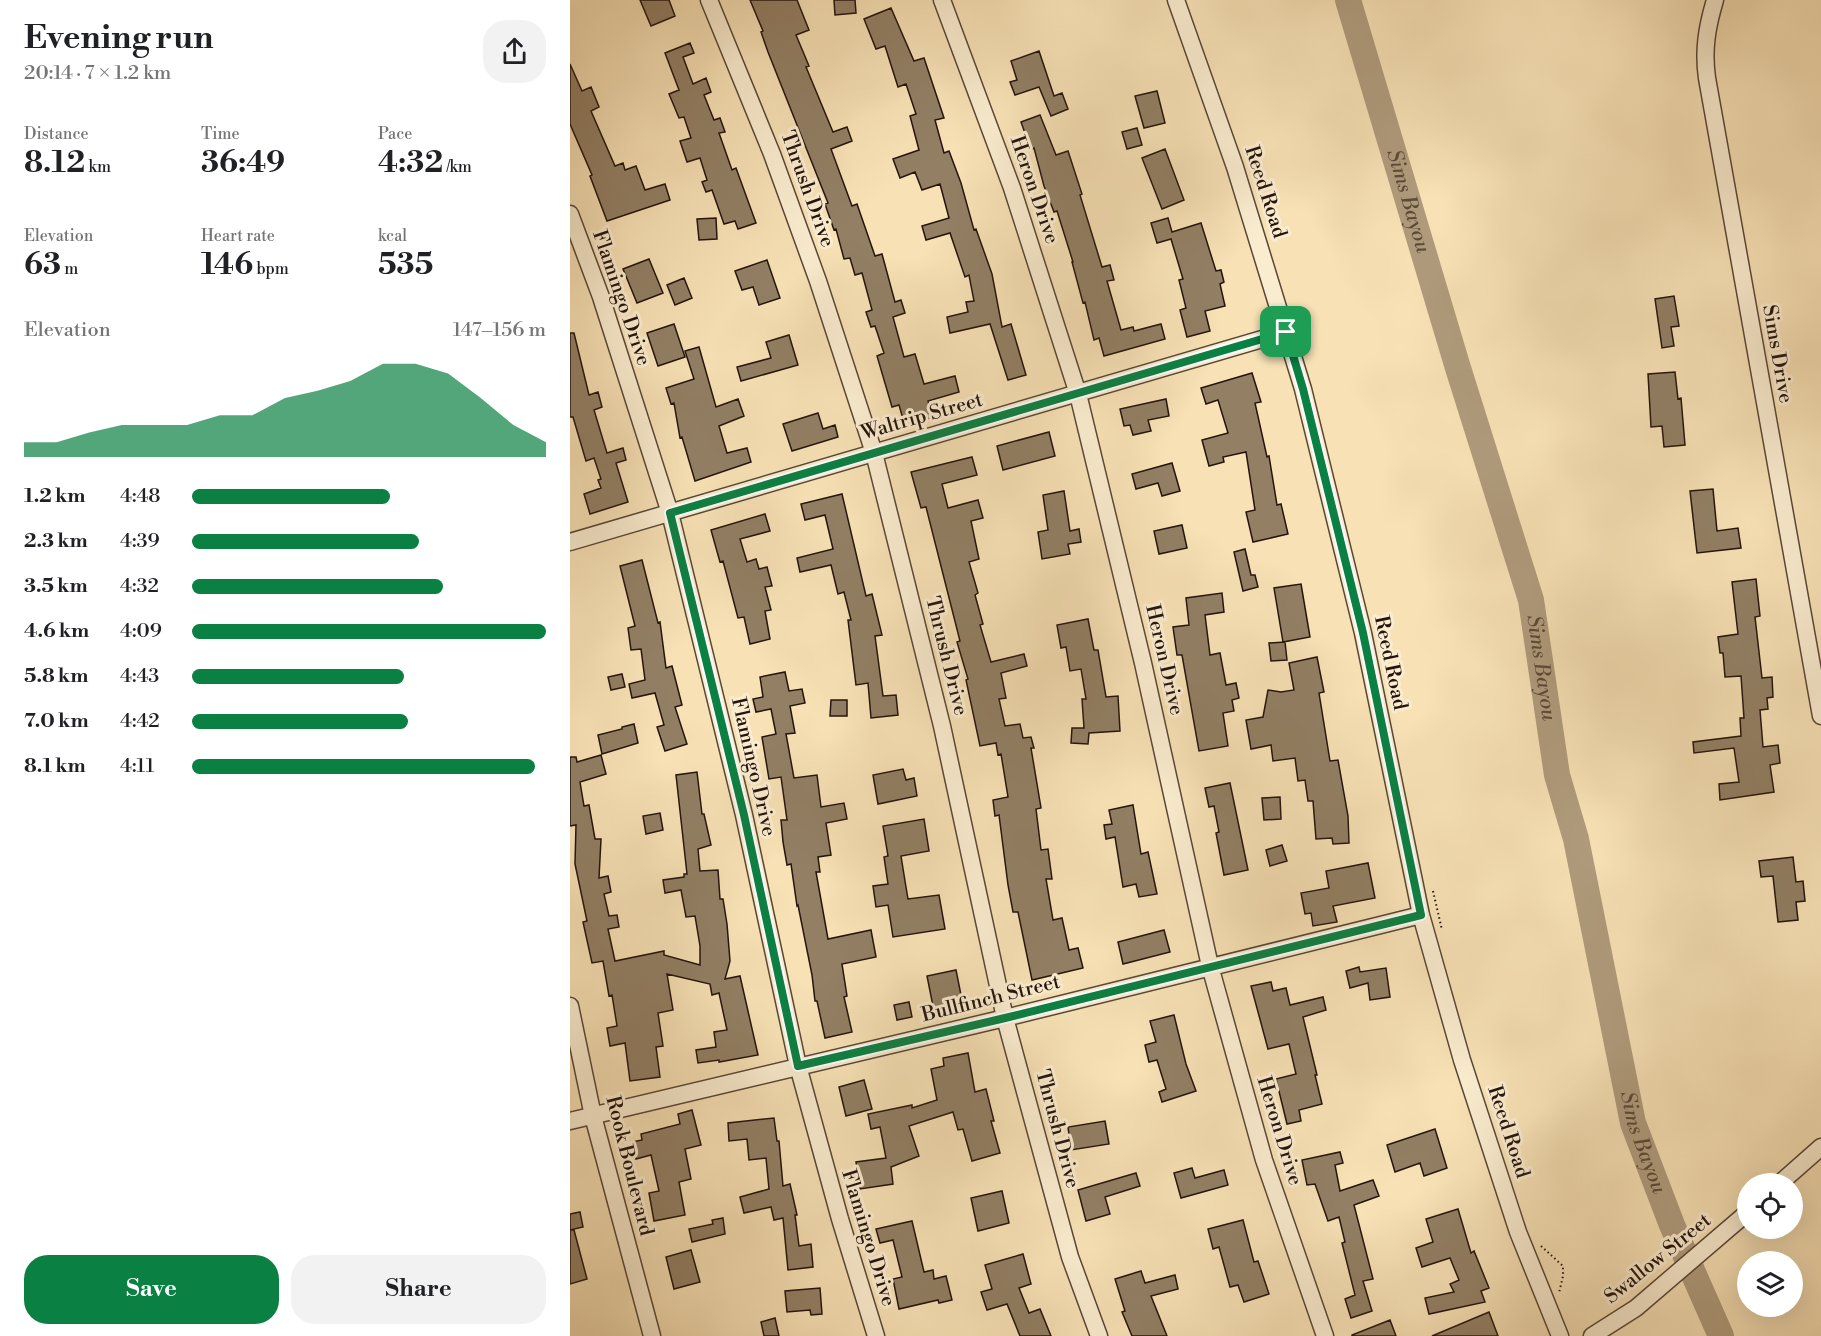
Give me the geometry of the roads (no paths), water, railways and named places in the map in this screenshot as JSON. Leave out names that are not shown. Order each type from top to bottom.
[{"type":"street","name":"Thrush Drive","points":[[709,0],[772,154],[818,281],[874,453],[942,726],[1005,1018],[1070,1257],[1099,1336]]},
{"type":"street","name":"Heron Drive","points":[[942,0],[1012,188],[1078,394],[1146,674],[1210,966],[1264,1160],[1325,1336]]},
{"type":"street","name":"Reed Road","points":[[1176,0],[1235,167],[1303,389],[1363,633],[1421,915],[1462,1060],[1511,1210],[1560,1336]]},
{"type":"street","name":"Sims Drive","points":[[1715,0],[1707,29],[1704,56],[1707,78],[1821,716]]},
{"type":"street","name":"Flamingo Drive","points":[[570,214],[601,297],[670,513],[744,815],[798,1066],[840,1219],[876,1336]]},
{"type":"street","name":"Waltrip Street","points":[[570,542],[1286,332]]},
{"type":"street","name":"Bullfinch Street","points":[[570,1121],[1005,1018],[1421,915]]},
{"type":"street","name":"Rook Boulevard","points":[[570,1006],[592,1116],[652,1336]]},
{"type":"street","points":[[1791,1173],[1821,1147]]},
{"type":"street","name":"Swallow Street","points":[[1592,1336],[1636,1308],[1737,1221]]},
{"type":"waterway","name":"Sims Bayou","points":[[1348,0],[1458,368],[1531,600],[1557,775],[1576,839],[1633,1123],[1672,1225],[1721,1336]]}]
